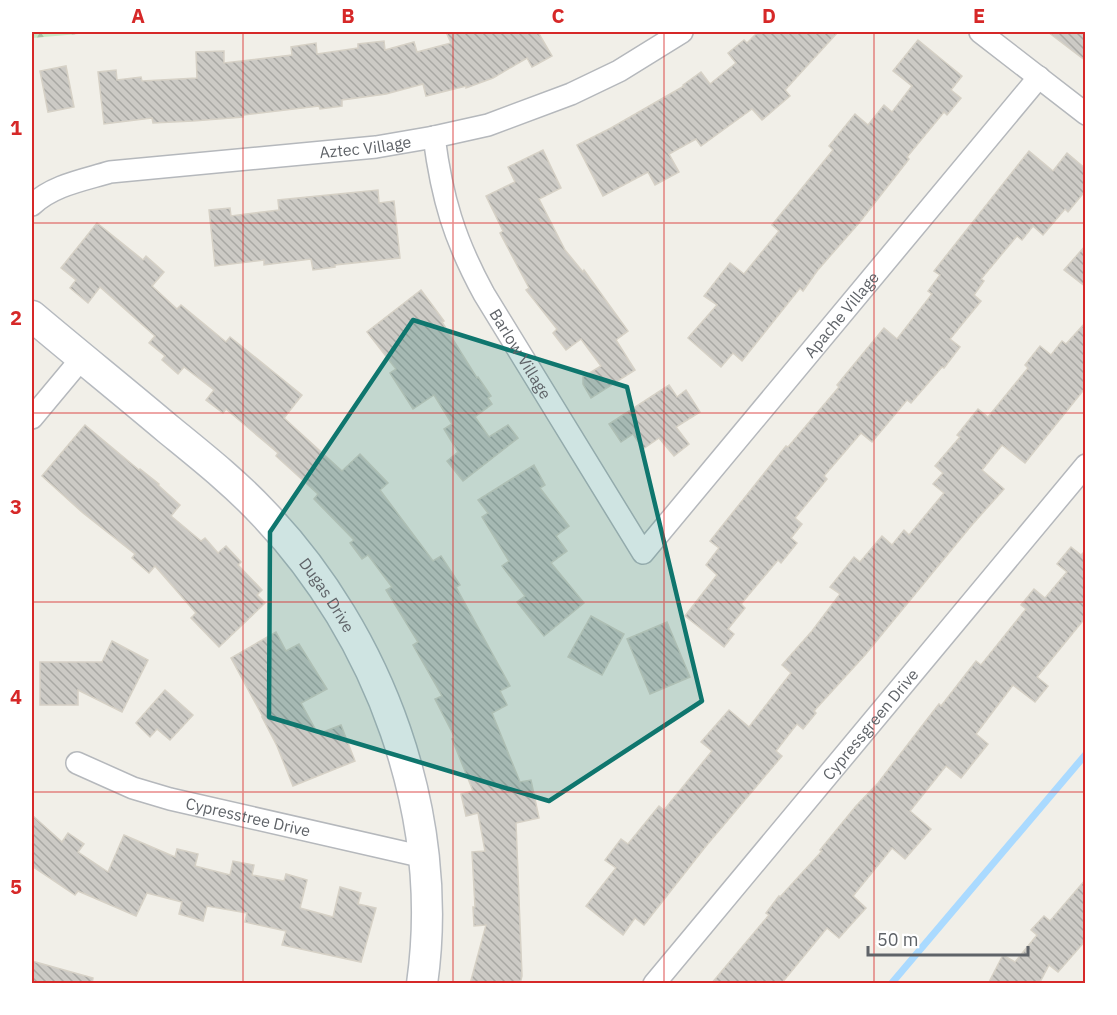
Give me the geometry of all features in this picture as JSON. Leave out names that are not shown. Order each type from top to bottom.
[{"type":"street","name":"Aztec Village","points":[[32,205],[52,191],[110,172],[376,147],[488,125],[571,94],[619,71],[682,32]]},
{"type":"street","points":[[980,32],[1086,114]]},
{"type":"street","name":"Apache Village","points":[[643,553],[1039,77]]},
{"type":"street","name":"Barlow Village","points":[[434,137],[443,195],[453,229],[467,262],[484,294],[643,553]]},
{"type":"street","name":"Dugas Drive","points":[[32,316],[244,494],[285,537],[324,588],[341,615],[362,654],[388,713],[408,772],[424,857],[426,922],[422,984]]},
{"type":"street","points":[[32,418],[82,358]]},
{"type":"street","name":"Cypressgreen Drive","points":[[654,984],[1086,465]]},
{"type":"street","name":"Cypresstree Drive","points":[[77,763],[133,788],[170,799],[424,857]]},
{"type":"highlighted area","points":[[413,320],[627,387],[702,701],[549,801],[269,717],[270,532]]},
{"type":"green space","points":[[32,32],[102,32],[32,38]]},
{"type":"building","points":[[446,32],[538,32],[552,56],[532,67],[527,58],[493,78],[466,88],[466,86],[426,96],[423,84],[386,94],[342,100],[342,106],[320,109],[319,106],[243,115],[243,117],[193,121],[153,123],[152,118],[104,124],[98,72],[116,70],[117,80],[141,77],[142,81],[197,78],[196,52],[224,51],[224,63],[292,55],[291,47],[316,43],[317,54],[358,48],[358,44],[384,41],[385,50],[414,42],[417,52],[451,43]]},
{"type":"building","points":[[758,32],[838,32],[785,90],[790,96],[762,120],[752,109],[701,146],[696,139],[669,154],[679,172],[655,185],[648,172],[603,196],[577,145],[684,86],[701,72],[710,84],[736,63],[728,53],[744,40],[747,43]]},
{"type":"building","points":[[1048,32],[1086,32],[1086,61]]},
{"type":"building","points":[[918,40],[962,76],[951,90],[961,98],[947,115],[944,112],[907,157],[909,159],[859,223],[817,271],[803,291],[800,288],[742,361],[733,353],[721,367],[688,338],[717,305],[704,296],[730,263],[744,274],[779,231],[772,225],[833,150],[829,146],[855,114],[868,125],[884,105],[892,112],[912,86],[893,71]]},
{"type":"building","points":[[66,66],[74,107],[48,112],[40,71]]},
{"type":"building","points":[[543,150],[561,188],[539,199],[565,250],[583,272],[584,270],[628,331],[616,340],[635,370],[591,398],[583,384],[583,377],[601,366],[581,339],[566,350],[553,333],[557,329],[526,290],[529,288],[500,233],[503,231],[486,196],[515,182],[508,167]]},
{"type":"building","points":[[1029,151],[1053,171],[1067,153],[1086,169],[1086,190],[1068,212],[1065,209],[1043,235],[1033,226],[1022,240],[1017,236],[981,279],[984,281],[974,295],[981,301],[950,339],[960,347],[944,368],[942,367],[911,403],[907,400],[872,442],[861,433],[824,476],[827,479],[795,518],[802,524],[791,538],[797,543],[781,563],[778,560],[741,604],[745,608],[728,629],[734,634],[724,647],[685,616],[717,575],[706,565],[719,548],[710,541],[786,446],[788,447],[839,387],[837,385],[884,328],[897,339],[932,294],[928,291],[940,275],[934,271]]},
{"type":"building","points":[[378,190],[379,203],[394,201],[400,258],[335,265],[335,267],[313,270],[311,259],[264,265],[264,260],[215,266],[209,210],[230,208],[231,216],[279,210],[278,200]]},
{"type":"building","points":[[97,223],[143,260],[146,256],[164,272],[152,286],[177,309],[181,305],[226,342],[230,337],[302,395],[284,418],[342,471],[360,454],[388,483],[380,490],[433,561],[441,556],[460,585],[456,587],[510,686],[500,691],[507,705],[492,713],[520,782],[531,780],[539,818],[516,823],[522,976],[520,984],[470,984],[486,925],[474,926],[472,852],[485,851],[478,813],[466,816],[461,794],[473,791],[452,739],[455,738],[435,699],[442,696],[413,645],[418,642],[386,590],[392,587],[368,555],[362,559],[350,543],[354,540],[314,499],[318,494],[276,456],[278,453],[226,409],[223,413],[206,400],[214,390],[184,367],[178,374],[162,360],[165,356],[149,343],[155,336],[100,287],[88,303],[70,288],[76,280],[61,268]]},
{"type":"building","points":[[1086,245],[1086,287],[1064,270]]},
{"type":"building","points":[[421,290],[444,321],[442,322],[477,378],[491,396],[488,398],[492,404],[475,417],[489,437],[508,425],[518,438],[463,481],[447,461],[458,452],[444,429],[452,424],[434,395],[413,409],[390,373],[396,369],[367,332]]},
{"type":"building","points":[[1086,322],[1086,387],[1025,463],[1002,445],[982,470],[1004,489],[865,655],[814,711],[816,713],[803,729],[797,724],[776,751],[782,756],[706,846],[644,925],[635,918],[623,935],[586,906],[616,868],[605,860],[621,839],[628,844],[659,806],[664,810],[712,751],[701,742],[729,710],[749,727],[791,673],[782,665],[840,594],[830,587],[854,557],[860,562],[882,536],[892,545],[904,530],[909,535],[944,493],[933,484],[943,473],[935,466],[960,437],[957,435],[978,409],[988,417],[1028,368],[1025,365],[1040,346],[1051,355],[1062,341],[1066,344]]},
{"type":"building","points":[[669,385],[677,397],[686,390],[700,412],[676,427],[689,444],[674,456],[659,438],[643,449],[633,434],[621,442],[609,424]]},
{"type":"building","points":[[85,425],[159,484],[180,505],[171,516],[201,541],[205,538],[218,553],[226,546],[241,562],[238,565],[262,590],[257,595],[265,603],[219,647],[191,618],[196,613],[155,566],[149,573],[132,558],[135,554],[83,513],[42,476]]},
{"type":"building","points":[[534,465],[545,485],[540,488],[569,526],[556,536],[567,551],[551,563],[584,603],[544,636],[517,602],[525,596],[502,566],[509,561],[482,517],[488,513],[478,500]]},
{"type":"building","points":[[1071,547],[1081,555],[1086,550],[1086,617],[1037,677],[1048,686],[1035,702],[1013,685],[976,734],[988,744],[961,778],[946,766],[910,811],[931,829],[905,859],[892,848],[853,896],[866,908],[839,938],[827,928],[781,984],[711,984],[769,915],[766,913],[779,896],[822,851],[820,850],[878,783],[939,704],[941,706],[976,661],[981,665],[1026,609],[1021,605],[1034,589],[1045,598],[1067,572],[1057,564]]},
{"type":"building","points":[[591,616],[624,634],[602,675],[568,657]]},
{"type":"building","points":[[667,622],[690,677],[650,694],[627,639]]},
{"type":"building","points":[[276,632],[286,651],[299,644],[327,689],[301,703],[318,734],[341,725],[355,761],[293,786],[263,717],[231,658]]},
{"type":"building","points":[[112,641],[148,660],[122,712],[78,690],[78,705],[40,705],[40,662],[102,662]]},
{"type":"building","points":[[165,690],[193,715],[170,740],[157,729],[150,737],[136,723]]},
{"type":"building","points":[[32,815],[62,842],[68,833],[84,844],[78,852],[108,872],[124,835],[175,857],[177,849],[198,854],[195,866],[230,875],[233,861],[254,865],[252,875],[284,881],[286,874],[307,880],[300,908],[333,917],[340,887],[361,893],[358,904],[376,908],[361,962],[282,945],[286,931],[245,922],[247,913],[207,906],[203,921],[179,914],[182,902],[147,893],[136,916],[78,891],[75,895],[32,866]]},
{"type":"building","points":[[1086,879],[1086,940],[1058,972],[1049,965],[1039,984],[988,984],[1003,955],[1015,962],[1037,935],[1031,930],[1044,916],[1050,921]]},
{"type":"building","points":[[32,961],[93,978],[92,984],[32,984]]},
{"type":"waterway","points":[[891,984],[1086,754]]}]
